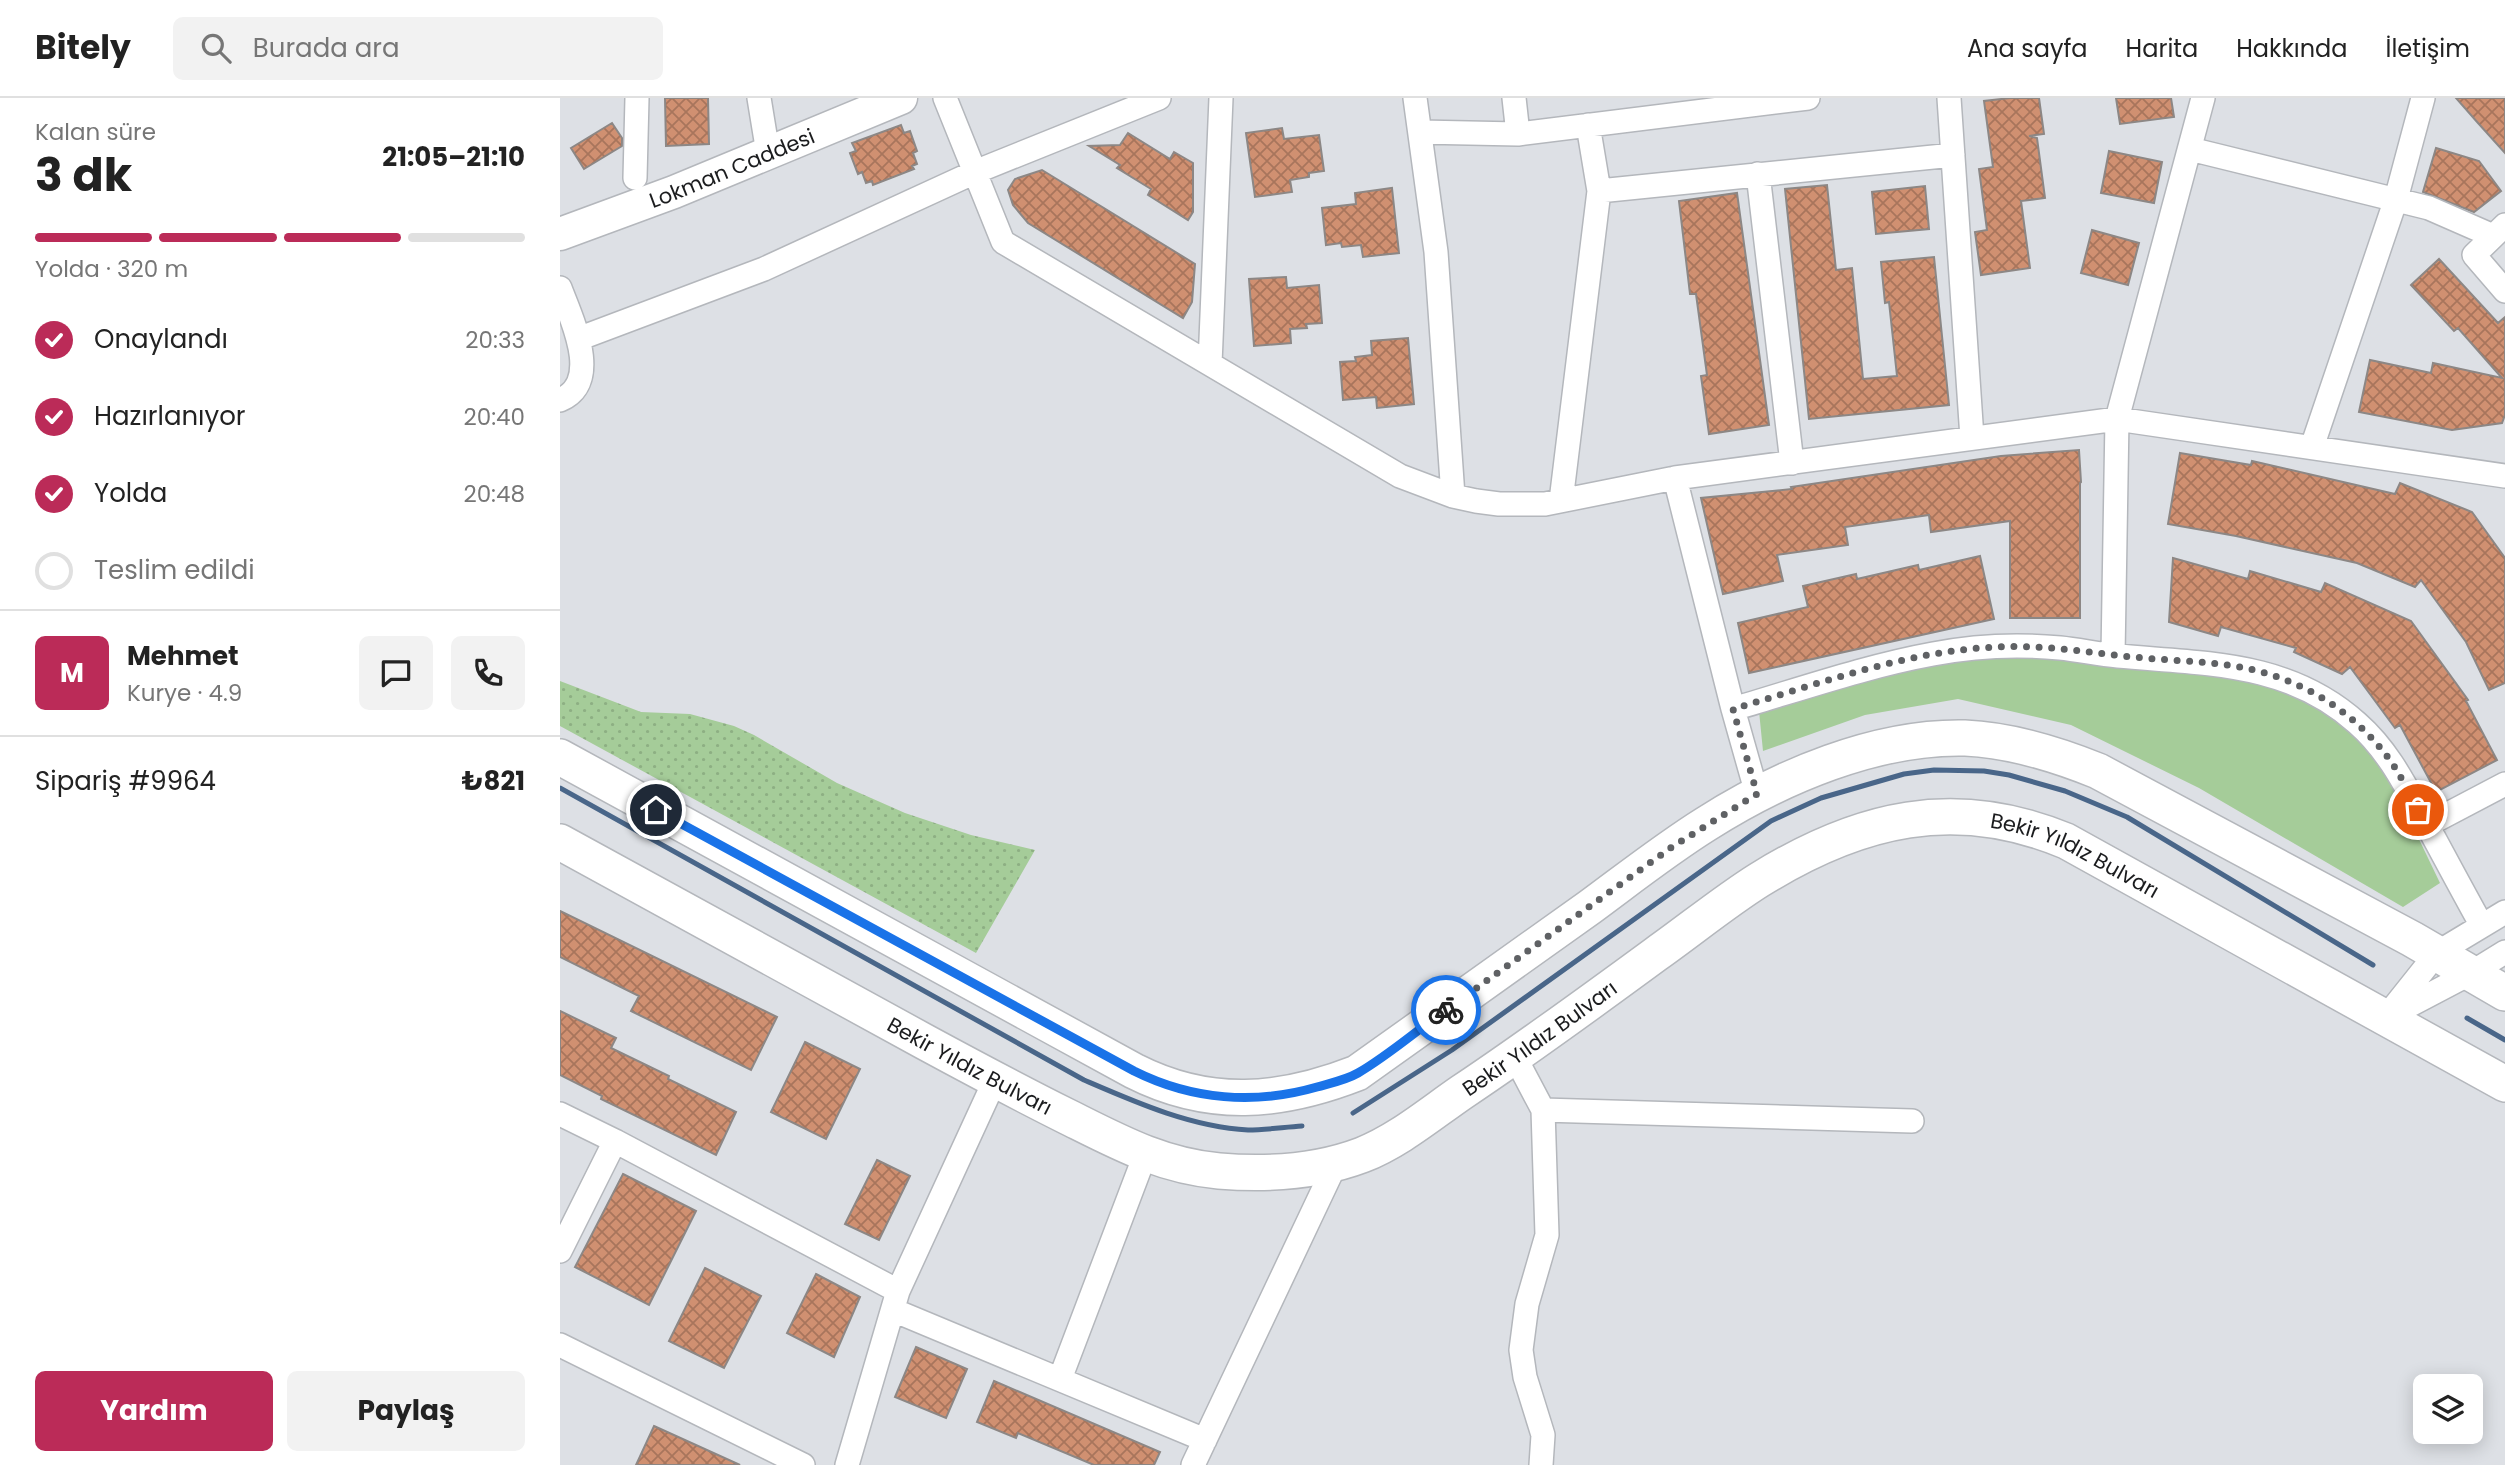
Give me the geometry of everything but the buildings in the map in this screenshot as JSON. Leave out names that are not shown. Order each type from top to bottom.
[{"type":"main road","points":[[560,757],[1134,1071],[1171,1088],[1224,1098],[1287,1094],[1357,1073],[1672,847],[1757,794],[1819,767],[1912,742],[1965,738],[2022,746],[2074,761],[2109,776],[2437,953],[2505,993]]},
{"type":"main road","name":"Bekir Yıldız Bulvarı","points":[[560,842],[995,1080],[1145,1155],[1191,1167],[1230,1171],[1299,1170],[1336,1164],[1380,1148],[1515,1057],[1757,881],[1812,852],[1864,830],[1888,823],[1936,816],[1959,816],[2025,825],[2066,841],[2505,1084]]},
{"type":"street","points":[[635,178],[637,98]]},
{"type":"street","points":[[759,98],[768,153]]},
{"type":"street","name":"Lokman Caddesi","points":[[560,234],[628,211],[901,98]]},
{"type":"street","points":[[945,98],[1003,242],[1400,476],[1453,496],[1499,504],[1545,504],[1675,478],[2117,419],[2505,476]]},
{"type":"street","points":[[578,339],[764,269],[975,172],[1159,98]]},
{"type":"street","points":[[1210,364],[1220,98]]},
{"type":"street","points":[[1415,98],[1436,252],[1453,496]]},
{"type":"street","points":[[1514,98],[1518,134]]},
{"type":"street","points":[[1420,132],[1518,134],[1808,98]]},
{"type":"street","points":[[1949,98],[1972,438]]},
{"type":"street","points":[[2113,656],[2117,419],[2203,98]]},
{"type":"street","points":[[2312,447],[2396,199],[2423,98]]},
{"type":"street","points":[[1561,501],[1599,191],[1588,125]]},
{"type":"street","points":[[2190,149],[2396,199],[2499,231],[2474,255],[2505,291]]},
{"type":"street","points":[[1599,191],[1953,155]]},
{"type":"street","points":[[1758,174],[1792,463]]},
{"type":"street","points":[[560,288],[578,339],[582,365],[574,390],[560,400]]},
{"type":"street","points":[[1675,478],[1757,794]]},
{"type":"street","points":[[1733,709],[1900,661],[1965,649],[2031,646],[2086,651],[2113,656],[2240,667],[2283,678],[2313,692],[2341,710],[2373,739],[2400,775],[2482,926]]},
{"type":"street","points":[[2427,825],[2505,784]]},
{"type":"street","points":[[2386,1017],[2437,953],[2505,912]]},
{"type":"street","points":[[2386,1017],[2471,973],[2505,952]]},
{"type":"street","points":[[1515,1057],[1543,1110],[1547,1235],[1527,1304],[1521,1350],[1525,1377],[1543,1435],[1541,1465]]},
{"type":"street","points":[[847,1465],[895,1301],[995,1080]]},
{"type":"street","points":[[1543,1110],[1912,1121]]},
{"type":"street","points":[[560,1114],[615,1140],[895,1301],[1060,1379],[1205,1440]]},
{"type":"street","points":[[560,1251],[615,1140]]},
{"type":"street","points":[[1060,1379],[1145,1155]]},
{"type":"street","points":[[1193,1465],[1336,1164]]},
{"type":"street","points":[[560,1345],[803,1465]]},
{"type":"green space","points":[[1968,647],[2226,657],[2324,705],[2381,760],[2440,883],[2403,907],[2199,788],[2071,725],[1958,699],[1865,715],[1763,751],[1759,711]]},
{"type":"green space","points":[[560,681],[641,712],[690,714],[734,726],[837,783],[905,813],[971,835],[1035,850],[976,953],[560,726]]},
{"type":"waterway","points":[[1353,1113],[1452,1050],[1771,821],[1821,798],[1904,774],[1934,770],[1984,771],[2009,775],[2065,791],[2127,817],[2373,965]]},
{"type":"waterway","points":[[560,788],[1084,1080],[1164,1112],[1206,1124],[1248,1130],[1302,1126]]},
{"type":"waterway","points":[[2467,1018],[2505,1040]]},
{"type":"way so far","points":[[1446,1010],[1672,847],[1757,794],[1733,709],[1932,654],[1965,649],[2031,646],[2218,664],[2283,678],[2322,697],[2358,724],[2388,756],[2418,810]]},
{"type":"route","points":[[656,810],[1134,1071],[1171,1088],[1224,1098],[1262,1097],[1311,1089],[1357,1073],[1446,1010]]}]
